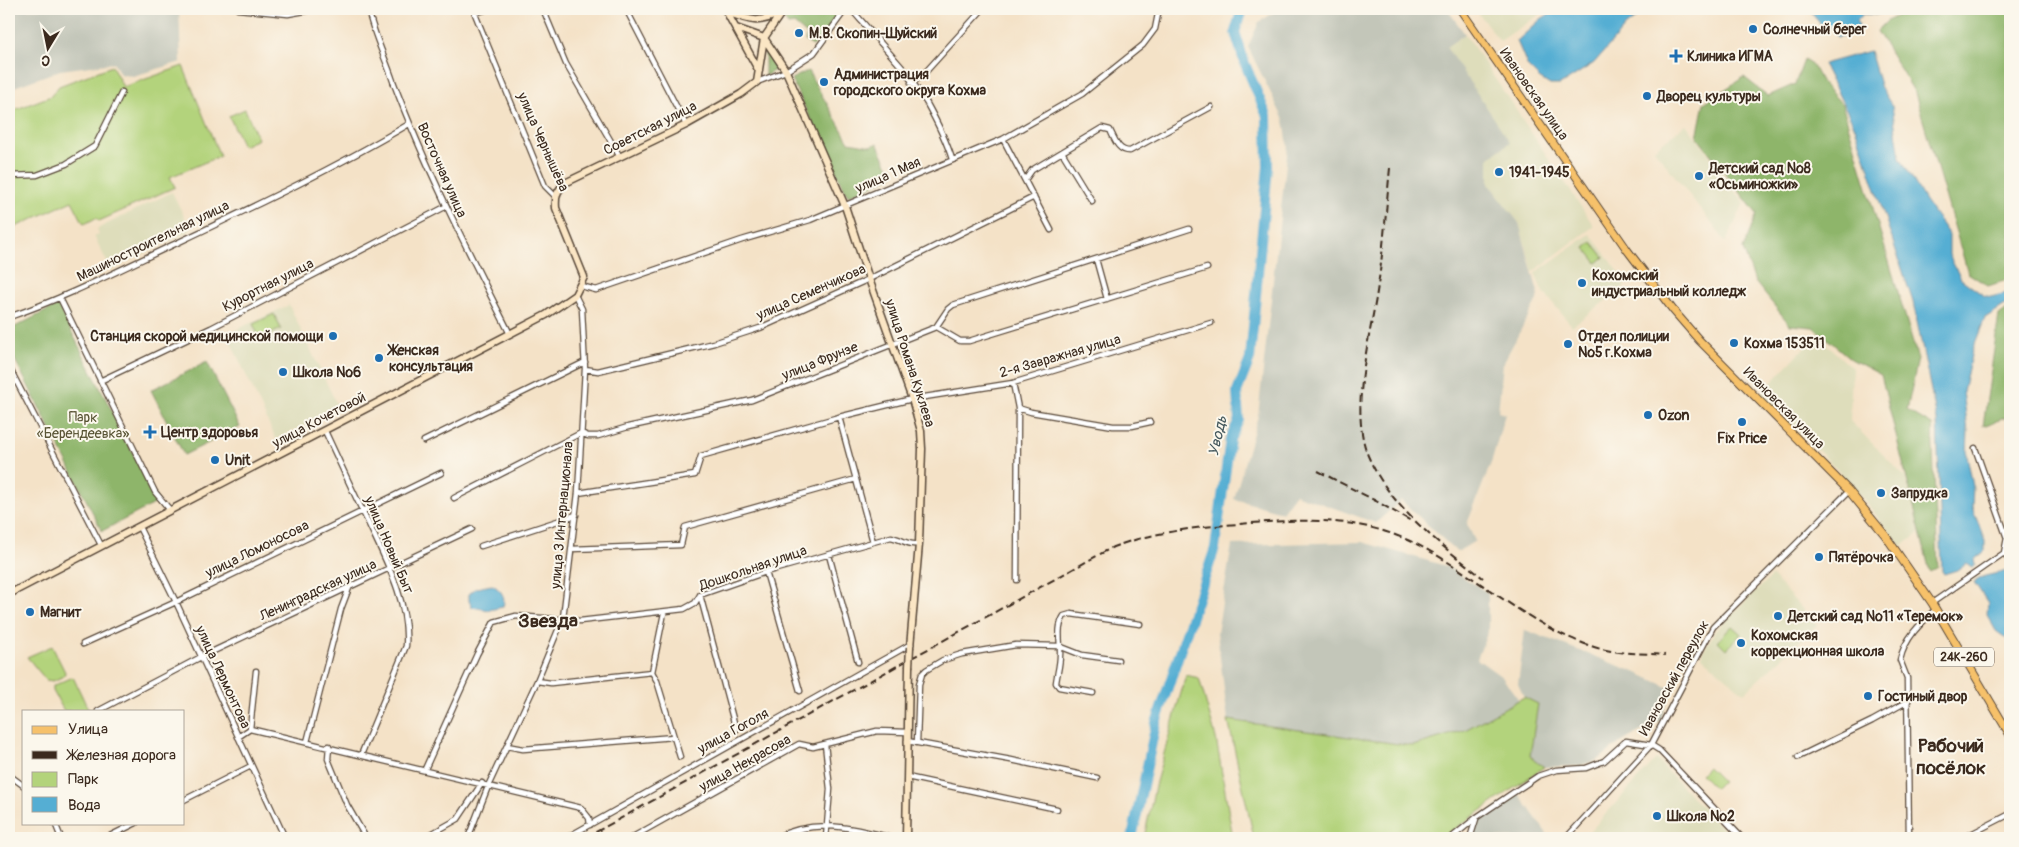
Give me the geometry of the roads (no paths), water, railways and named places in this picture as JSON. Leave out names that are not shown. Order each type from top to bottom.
[{"type":"main road","name":"Ивановская улица","points":[[1460,9],[1628,251],[1673,310],[1699,340],[1848,491],[1885,535],[1934,606],[2010,735]]},
{"type":"main road","points":[[726,11],[756,21],[768,20],[784,10]]},
{"type":"main road","points":[[757,82],[764,38],[784,10]]},
{"type":"main road","points":[[726,11],[759,71]]},
{"type":"main road","points":[[736,28],[764,38]]},
{"type":"main road","name":"улица Романа Куклева","points":[[764,38],[786,71],[844,206],[868,279],[912,399],[921,431],[919,544],[909,668],[906,838]]},
{"type":"main road","name":"Советская улица","points":[[555,196],[565,183],[686,125],[741,94],[757,82]]},
{"type":"main road","name":"улица Чернышёва","points":[[555,196],[556,208],[582,270],[584,277],[581,286]]},
{"type":"main road","name":"улица Кочетовой","points":[[9,594],[546,315],[575,295],[581,286]]},
{"type":"street","points":[[238,9],[288,14],[316,9]]},
{"type":"street","name":"Восточная улица","points":[[368,9],[409,124],[445,207],[510,334]]},
{"type":"street","points":[[474,11],[488,9]]},
{"type":"street","points":[[543,9],[566,64],[620,157]]},
{"type":"street","points":[[626,9],[686,125]]},
{"type":"street","name":"Советская улица","points":[[757,82],[786,71],[814,53],[846,9]]},
{"type":"street","points":[[851,9],[906,72],[925,101],[948,145],[952,159]]},
{"type":"street","name":"улица 1 Мая","points":[[581,286],[596,290],[742,240],[810,220],[1003,139],[1082,94],[1143,45],[1155,29],[1159,9]]},
{"type":"street","name":"улица Чернышёва","points":[[474,11],[546,186],[555,196]]},
{"type":"street","points":[[911,82],[922,77],[980,11]]},
{"type":"street","points":[[9,176],[37,175],[66,164],[95,146],[122,92]]},
{"type":"street","points":[[1025,180],[1032,170],[1102,128],[1110,130],[1119,147],[1124,151],[1130,151],[1211,107]]},
{"type":"street","name":"Машиностроительная улица","points":[[9,317],[60,298],[306,181],[360,153],[409,124]]},
{"type":"street","points":[[1003,139],[1051,230]]},
{"type":"street","points":[[1062,152],[1092,201]]},
{"type":"street","name":"улица Семенчикова","points":[[585,369],[598,371],[714,344],[760,328],[868,279],[1034,198]]},
{"type":"street","name":"Курортная улица","points":[[100,381],[211,328],[445,207]]},
{"type":"street","points":[[1189,229],[953,305],[948,309],[936,327],[960,341],[969,341],[1207,268]]},
{"type":"street","points":[[1096,259],[1106,299]]},
{"type":"street","name":"улица 3 Интернационала","points":[[468,838],[489,784],[564,618],[578,493],[585,369],[582,309],[575,295]]},
{"type":"street","points":[[60,298],[155,492],[170,510]]},
{"type":"street","name":"2-я Завражная улица","points":[[578,493],[695,475],[701,456],[839,417],[912,399],[1013,383],[1211,323]]},
{"type":"street","name":"улица Фрунзе","points":[[454,498],[581,433],[588,436],[598,436],[628,427],[752,400],[936,327]]},
{"type":"street","points":[[424,441],[585,362]]},
{"type":"street","points":[[9,367],[101,545]]},
{"type":"street","points":[[1013,383],[1018,408],[1017,580]]},
{"type":"street","points":[[1018,408],[1031,412],[1113,426],[1132,426],[1150,422]]},
{"type":"street","points":[[839,417],[873,542]]},
{"type":"street","name":"улица Новый Быт","points":[[325,431],[389,568],[404,608],[407,629],[406,646],[360,754]]},
{"type":"street","points":[[1909,838],[1907,678],[1900,660],[1901,655],[1917,626],[1934,606],[1962,582],[2004,553],[2009,536],[1974,448]]},
{"type":"street","name":"улица Ломоносова","points":[[83,644],[176,602],[441,473]]},
{"type":"street","points":[[572,549],[681,545],[685,527],[856,479]]},
{"type":"street","name":"Ивановский переулок","points":[[1566,838],[1651,745],[1713,627],[1848,491]]},
{"type":"street","points":[[481,546],[576,515]]},
{"type":"street","name":"улица Лермонтова","points":[[139,526],[285,838]]},
{"type":"street","name":"Ленинградская улица","points":[[100,710],[201,658],[472,530]]},
{"type":"street","name":"Дошкольная улица","points":[[425,770],[494,622],[516,616],[564,618],[580,621],[684,609],[695,603],[700,595],[766,572],[891,537],[898,538],[906,544],[919,544]]},
{"type":"street","points":[[2004,553],[2010,560]]},
{"type":"street","points":[[829,555],[858,662]]},
{"type":"street","points":[[766,572],[800,692]]},
{"type":"street","points":[[307,742],[341,610],[349,588]]},
{"type":"street","points":[[700,595],[736,730]]},
{"type":"street","points":[[664,612],[652,672],[658,681],[680,757]]},
{"type":"street","points":[[1093,693],[1059,688],[1056,683],[1061,654],[1059,646],[1061,620],[1064,616],[1071,614],[1140,624]]},
{"type":"street","name":"улица Гоголя","points":[[566,838],[910,645]]},
{"type":"street","points":[[917,743],[919,684],[922,674],[943,660],[962,654],[1016,645],[1059,646],[1082,655],[1118,660]]},
{"type":"street","points":[[250,729],[256,671]]},
{"type":"street","points":[[537,681],[551,683],[652,672]]},
{"type":"street","points":[[1798,757],[1908,701]]},
{"type":"street","points":[[238,737],[250,729],[489,784],[581,808],[589,818],[590,825]]},
{"type":"street","name":"улица Некрасова","points":[[631,838],[799,744],[813,747],[877,731],[907,732]]},
{"type":"street","points":[[507,746],[523,749],[674,737]]},
{"type":"street","points":[[907,741],[1097,778]]},
{"type":"street","points":[[1450,838],[1538,776],[1556,770],[1586,768],[1604,761],[1626,741],[1651,745],[1659,750],[1742,838]]},
{"type":"street","points":[[825,744],[830,789],[829,824],[826,838]]},
{"type":"street","points":[[329,746],[328,759],[347,805],[366,838]]},
{"type":"street","points":[[185,799],[251,766]]},
{"type":"street","points":[[9,776],[22,785]]},
{"type":"street","points":[[907,776],[1057,809]]},
{"type":"street","points":[[424,838],[458,818],[482,783]]},
{"type":"street","points":[[1963,838],[2010,814]]},
{"type":"street","points":[[1470,838],[1477,818]]},
{"type":"street","points":[[55,824],[61,838]]},
{"type":"street","points":[[106,838],[134,824]]},
{"type":"street","points":[[775,838],[791,830],[829,824],[892,838]]},
{"type":"water","points":[[1557,9],[1645,9],[1644,12],[1626,26],[1594,63],[1560,85],[1550,85],[1539,78],[1528,67],[1517,41],[1541,19]]},
{"type":"water","points":[[1808,9],[1892,9],[1876,15],[1863,14],[1857,21],[1860,29],[1849,35],[1837,37],[1832,28],[1823,27]]},
{"type":"water","points":[[1870,51],[1881,88],[1892,106],[1900,157],[1924,199],[1949,235],[1949,255],[1961,279],[1983,295],[1991,297],[2010,292],[2010,302],[1985,318],[1972,351],[1963,391],[1968,431],[1967,455],[1973,486],[1972,507],[1985,541],[1985,551],[1974,560],[1975,565],[1972,567],[1966,563],[1957,570],[1944,574],[1942,571],[1937,420],[1913,302],[1855,127],[1823,64]]},
{"type":"water","points":[[2010,572],[2010,641],[1996,631],[1987,615],[1988,603],[1974,582],[1985,576]]},
{"type":"water","points":[[492,585],[502,594],[504,600],[503,607],[489,610],[472,607],[469,601],[469,594],[476,588]]},
{"type":"waterway","name":"Уводь","points":[[1132,838],[1156,723],[1215,548],[1230,439],[1239,420],[1237,392],[1250,359],[1268,167],[1267,116],[1245,64],[1235,32],[1242,9]]},
{"type":"railway","points":[[1390,168],[1380,271],[1363,373],[1361,396],[1363,439],[1369,458],[1378,476],[1390,493],[1434,539],[1483,578]]},
{"type":"railway","points":[[1318,471],[1411,521]]},
{"type":"railway","points":[[585,838],[1113,547],[1175,531],[1287,521],[1333,522],[1379,530],[1401,537],[1424,548],[1532,618],[1577,641],[1608,651],[1665,655]]},
{"type":"place","name":"Солнечный берег","points":[[1753,29]]},
{"type":"place","name":"М.В. Скопин-Шуйский","points":[[799,33]]},
{"type":"place","name":"Клиника ИГМА","points":[[1676,56]]},
{"type":"place","name":"Администрация городского округа Кохма","points":[[824,82]]},
{"type":"place","name":"Дворец культуры","points":[[1647,96]]},
{"type":"place","name":"1941-1945","points":[[1499,172]]},
{"type":"place","name":"Детский сад №8 «Осьминожки»","points":[[1699,176]]},
{"type":"place","name":"Кохомский индустриальный колледж","points":[[1582,283]]},
{"type":"place","name":"Станция скорой медицинской помощи","points":[[333,336]]},
{"type":"place","name":"Кохма 153511","points":[[1734,343]]},
{"type":"place","name":"Отдел полиции №5 г.Кохма","points":[[1568,344]]},
{"type":"place","name":"Женская консультация","points":[[379,358]]},
{"type":"place","name":"Школа №6","points":[[283,372]]},
{"type":"place","name":"Ozon","points":[[1648,415]]},
{"type":"place","name":"Fix Price","points":[[1742,422]]},
{"type":"place","name":"Центр здоровья","points":[[150,432]]},
{"type":"place","name":"Unit","points":[[215,460]]},
{"type":"place","name":"Запрудка","points":[[1881,493]]},
{"type":"place","name":"Пятёрочка","points":[[1819,557]]},
{"type":"place","name":"Магнит","points":[[30,612]]},
{"type":"place","name":"Детский сад №11 «Теремок»","points":[[1778,616]]},
{"type":"place","name":"Кохомская коррекционная школа","points":[[1741,643]]},
{"type":"place","name":"Гостиный двор","points":[[1868,696]]},
{"type":"place","name":"Школа №2","points":[[1657,816]]},
{"type":"district","name":"Звезда","points":[[548,621]]},
{"type":"district","name":"Рабочий посёлок","points":[[1951,757]]},
{"type":"park label","name":"Парк «Берендеевка»","points":[[83,426]]}]
